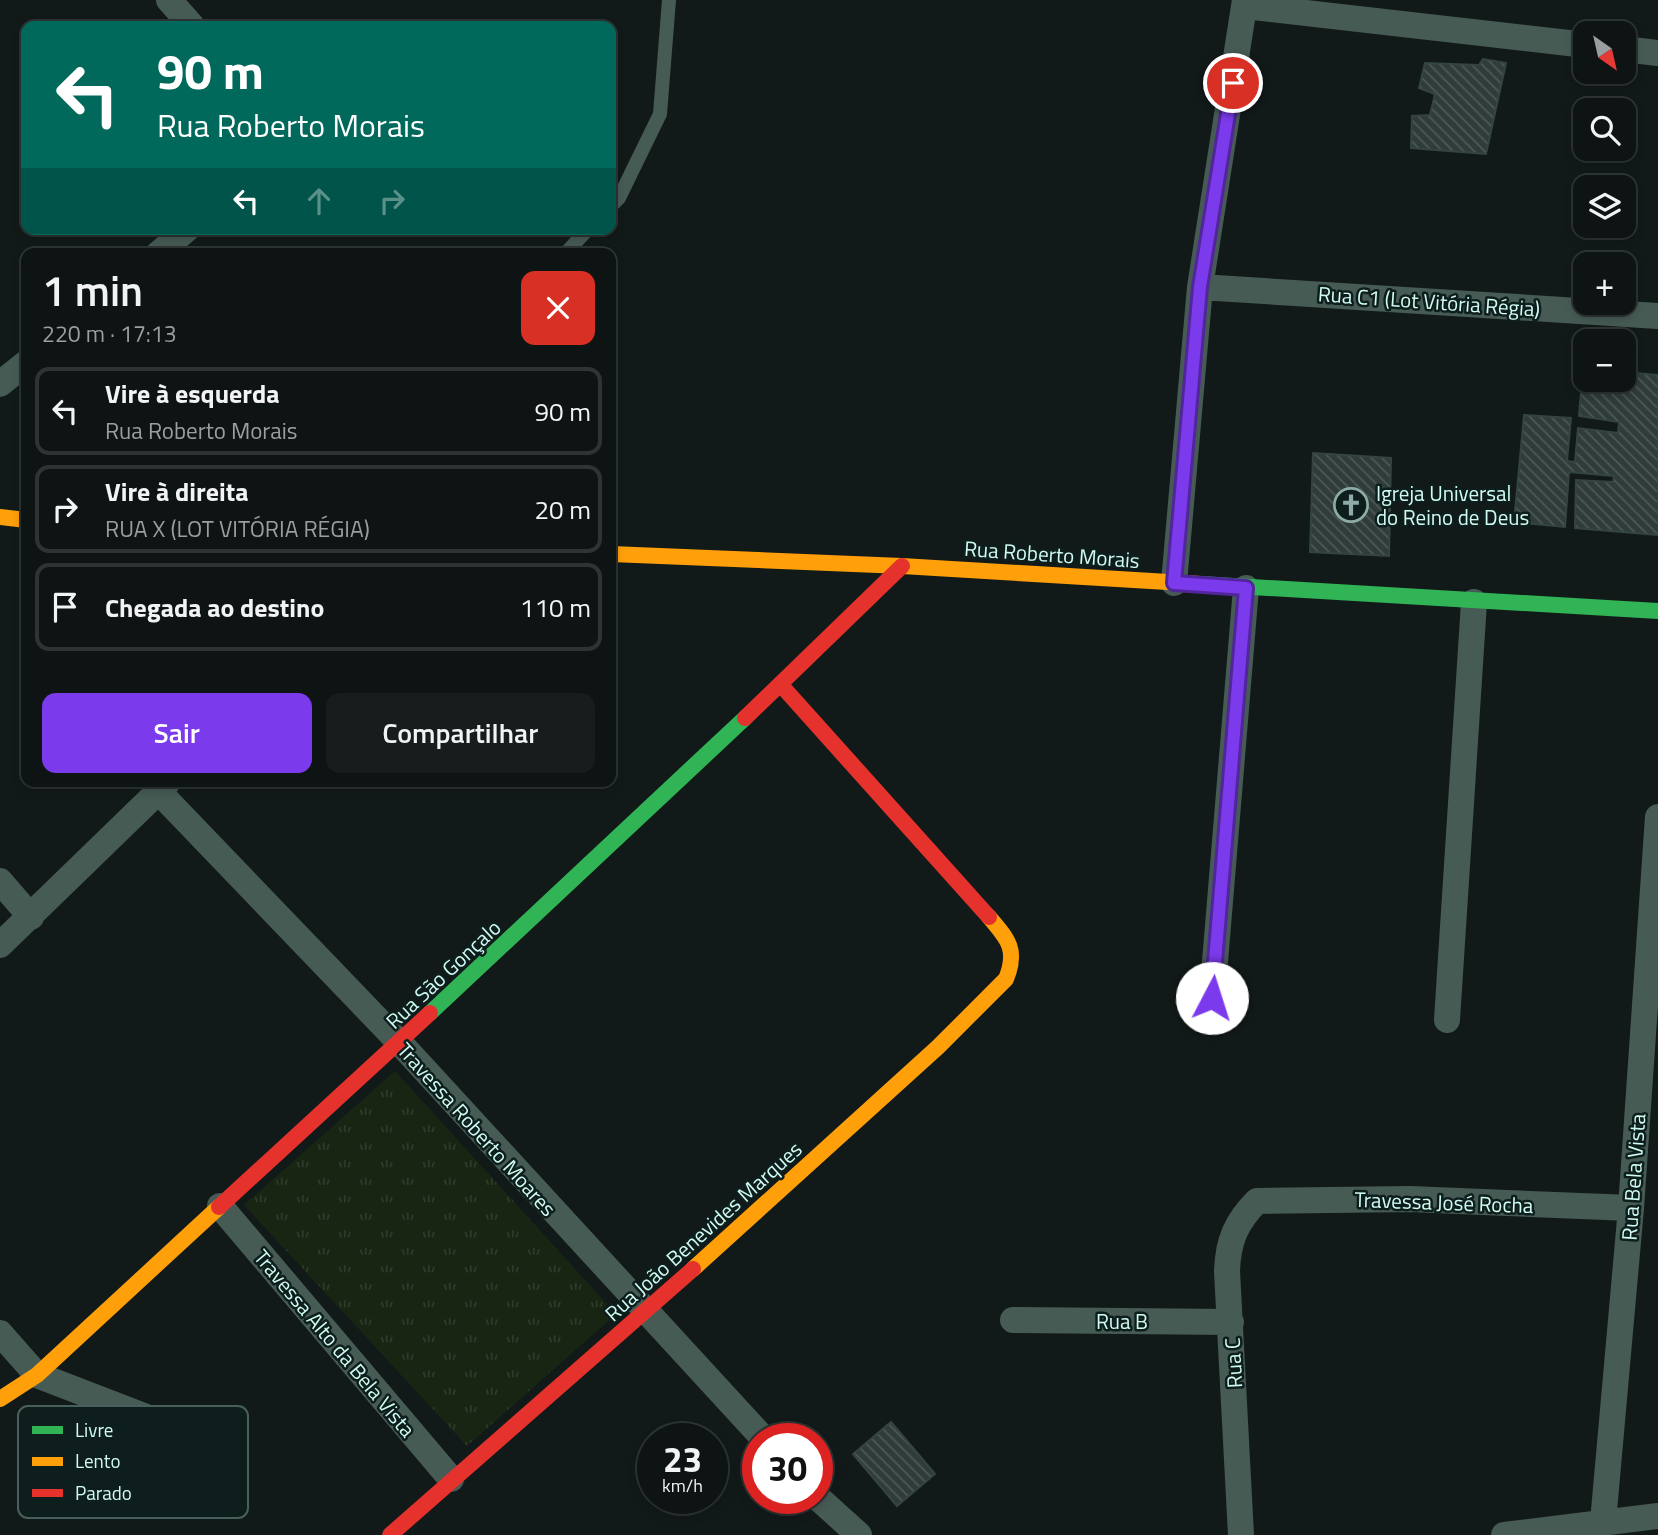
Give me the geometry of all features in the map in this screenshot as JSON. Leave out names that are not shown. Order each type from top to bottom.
[{"type":"street","points":[[169,0],[188,21]]},
{"type":"street","points":[[1174,583],[1200,287],[1245,3],[1573,42]]},
{"type":"street","points":[[1636,50],[1658,53]]},
{"type":"street","points":[[165,248],[180,235]]},
{"type":"street","name":"Rua C1 (Lot Vitória Régia)","points":[[1200,287],[1658,316]]},
{"type":"street","points":[[0,384],[21,367]]},
{"type":"street","points":[[0,517],[21,519]]},
{"type":"street","name":"Rua Roberto Morais","points":[[616,554],[902,566],[1658,611]]},
{"type":"street","name":"Rua São Gonçalo","points":[[0,1399],[37,1375],[400,1044],[781,685],[902,566]]},
{"type":"street","points":[[1212,998],[1246,588]]},
{"type":"street","points":[[1447,1020],[1474,602]]},
{"type":"street","name":"Rua João Benevides Marques","points":[[390,1535],[451,1479],[645,1313],[996,991],[1013,965],[1009,940],[781,685]]},
{"type":"street","points":[[0,945],[164,787]]},
{"type":"street","name":"Travessa Roberto Moares","points":[[164,787],[748,1423]]},
{"type":"street","name":"Rua Bela Vista","points":[[1599,1528],[1631,1208],[1658,817]]},
{"type":"street","points":[[0,881],[30,918]]},
{"type":"street","name":"Travessa José Rocha","points":[[1257,1201],[1410,1199],[1631,1208]]},
{"type":"street","name":"Rua C","points":[[1241,1535],[1228,1252],[1236,1226],[1257,1201]]},
{"type":"street","name":"Travessa Alto da Bela Vista","points":[[220,1206],[451,1479]]},
{"type":"street","name":"Rua B","points":[[1013,1320],[1231,1322]]},
{"type":"street","points":[[0,1332],[37,1375],[118,1406]]},
{"type":"street","points":[[833,1511],[859,1535]]},
{"type":"street","points":[[1504,1535],[1599,1528],[1658,1516]]},
{"type":"lane","points":[[616,201],[660,114],[669,0]]},
{"type":"lane","points":[[571,248],[582,235]]},
{"type":"green space","points":[[395,1071],[616,1314],[467,1446],[244,1205]]},
{"type":"building","points":[[1483,59],[1506,63],[1486,154],[1411,148],[1412,116],[1430,115],[1435,94],[1419,88],[1425,63],[1479,65]]},
{"type":"building","points":[[1636,373],[1658,375],[1658,535],[1575,528],[1576,480],[1613,482],[1614,476],[1569,472],[1565,527],[1514,522],[1524,415],[1571,418],[1567,461],[1575,462],[1578,428],[1618,433],[1619,422],[1579,416],[1581,392],[1636,392]]},
{"type":"building","name":"Igreja Universal do Reino de Deus","points":[[1313,453],[1391,458],[1389,556],[1310,552]]},
{"type":"building","points":[[891,1422],[935,1474],[897,1506],[853,1454]]},
{"type":"traffic: fast","points":[[1201,584],[1658,611]]},
{"type":"traffic: fast","points":[[430,1013],[745,718]]},
{"type":"traffic: slow","points":[[0,517],[21,519]]},
{"type":"traffic: slow","points":[[616,554],[902,566],[1201,584]]},
{"type":"traffic: slow","points":[[693,1269],[938,1047],[1006,979],[1011,952],[1006,939],[989,917]]},
{"type":"traffic: slow","points":[[0,1399],[37,1375],[219,1207]]},
{"type":"traffic: jam","points":[[745,718],[902,566]]},
{"type":"traffic: jam","points":[[781,685],[989,917]]},
{"type":"traffic: jam","points":[[219,1207],[430,1013]]},
{"type":"traffic: jam","points":[[390,1535],[693,1269]]},
{"type":"place","name":"Igreja Universal do Reino de Deus","points":[[1351,505]]},
{"type":"route","points":[[1212,998],[1246,588],[1174,583],[1200,287],[1233,83]]}]
